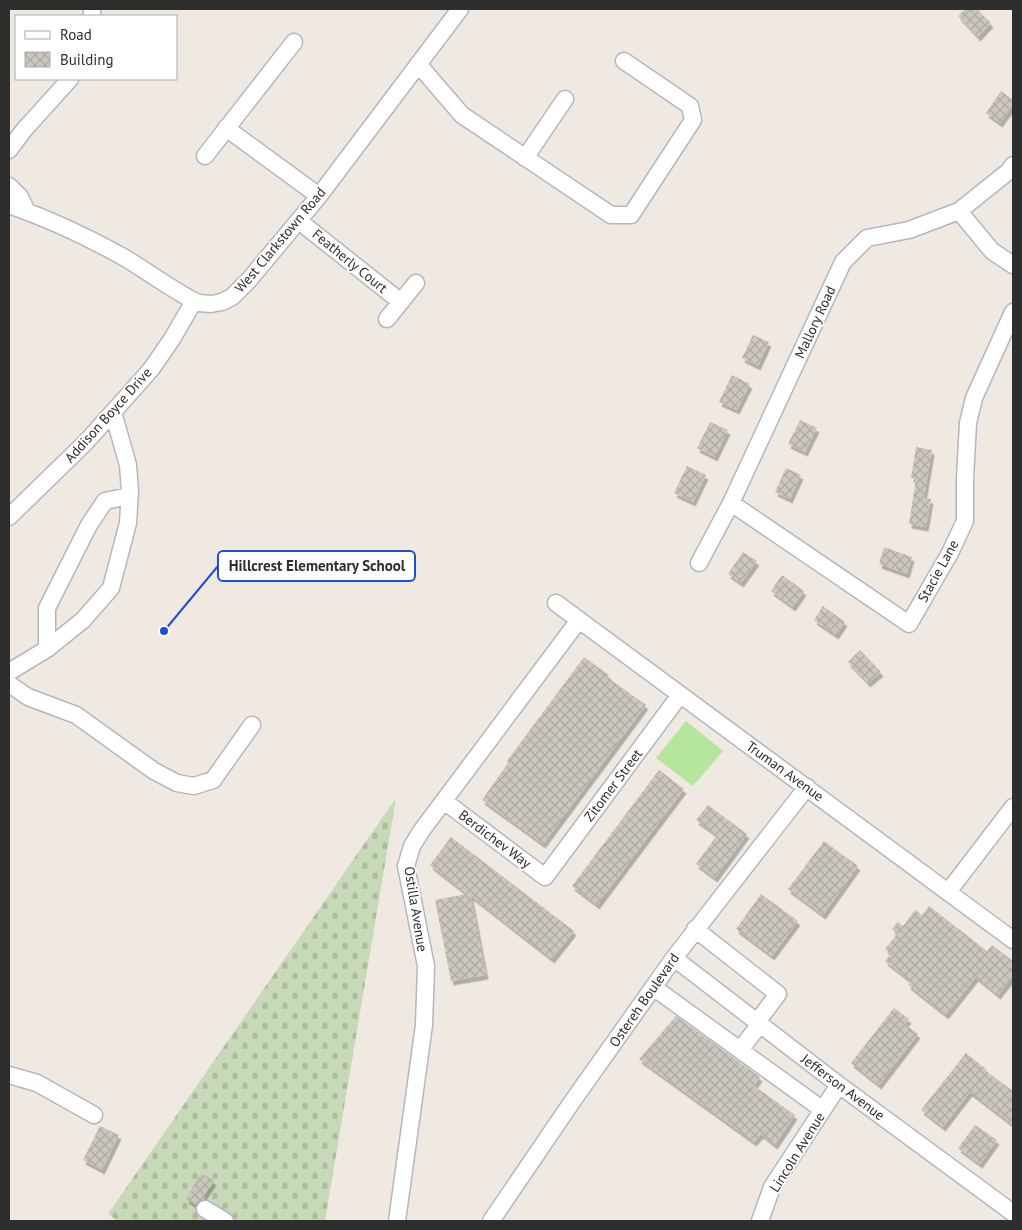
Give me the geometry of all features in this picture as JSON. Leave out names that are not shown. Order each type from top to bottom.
[{"type":"street","name":"West Clarkstown Road","points":[[9,205],[63,227],[107,248],[194,301],[211,304],[222,302],[232,297],[249,280],[299,221],[460,9]]},
{"type":"street","points":[[205,156],[294,42]]},
{"type":"street","points":[[418,64],[462,115],[611,215],[631,214],[693,120],[690,106],[624,61]]},
{"type":"street","points":[[9,150],[24,130],[69,80]]},
{"type":"street","points":[[525,158],[564,98]]},
{"type":"street","points":[[226,128],[319,196]]},
{"type":"street","name":"Mallory Road","points":[[699,563],[731,503],[843,262],[867,238],[909,230],[959,212],[1009,171],[1013,165]]},
{"type":"street","points":[[9,186],[20,197],[27,212]]},
{"type":"street","points":[[959,212],[992,251],[1013,265]]},
{"type":"street","name":"Featherly Court","points":[[299,221],[401,302]]},
{"type":"street","name":"Featherly Court","points":[[387,319],[416,282]]},
{"type":"street","name":"Addison Boyce Drive","points":[[9,517],[86,442],[139,383],[176,332],[194,301]]},
{"type":"street","name":"Stacie Lane","points":[[731,503],[909,624],[950,552],[965,521],[968,423],[974,398],[1013,312]]},
{"type":"street","points":[[9,672],[47,649],[83,620],[111,588],[128,524],[129,496],[128,465],[113,412]]},
{"type":"street","points":[[47,649],[47,608],[90,525],[105,501],[129,496]]},
{"type":"street","name":"Truman Avenue","points":[[556,602],[1013,940]]},
{"type":"street","name":"Ostilla Avenue","points":[[397,1221],[424,1025],[426,966],[406,866],[412,846],[579,620]]},
{"type":"street","points":[[9,684],[28,697],[76,714],[154,771],[177,783],[194,786],[213,780],[252,725]]},
{"type":"street","name":"Zitomer Street","points":[[545,876],[680,695]]},
{"type":"street","name":"Ostereh Boulevard","points":[[491,1221],[574,1099],[674,958],[807,787]]},
{"type":"street","name":"Berdichev Way","points":[[444,801],[545,876]]},
{"type":"street","points":[[948,892],[1013,807]]},
{"type":"street","points":[[695,930],[778,994],[740,1050]]},
{"type":"street","name":"Jefferson Avenue","points":[[674,958],[839,1085],[1013,1213]]},
{"type":"street","points":[[653,987],[823,1110]]},
{"type":"street","points":[[9,1075],[37,1083],[94,1115]]},
{"type":"street","name":"Lincoln Avenue","points":[[760,1221],[772,1187],[839,1085]]},
{"type":"street","points":[[205,1209],[225,1221]]},
{"type":"green space","points":[[686,721],[723,751],[693,786],[656,758]]},
{"type":"green space","points":[[396,798],[325,1221],[118,1221],[108,1214]]},
{"type":"building","points":[[965,9],[977,9],[991,23],[978,37],[958,16]]},
{"type":"building","points":[[1001,91],[1013,100],[1013,105],[1000,123],[986,113]]},
{"type":"building","points":[[753,335],[769,342],[758,366],[742,358]]},
{"type":"building","points":[[732,375],[750,384],[737,410],[719,402]]},
{"type":"building","points":[[800,420],[817,428],[805,452],[788,444]]},
{"type":"building","points":[[710,422],[728,430],[715,457],[697,448]]},
{"type":"building","points":[[916,447],[932,450],[924,498],[931,499],[926,527],[909,524],[916,478],[911,478]]},
{"type":"building","points":[[687,466],[706,475],[693,502],[674,493]]},
{"type":"building","points":[[786,468],[801,475],[790,499],[775,492]]},
{"type":"building","points":[[884,547],[912,557],[907,574],[879,564]]},
{"type":"building","points":[[743,552],[757,561],[741,583],[728,574]]},
{"type":"building","points":[[782,575],[804,591],[793,607],[771,591]]},
{"type":"building","points":[[823,606],[845,622],[836,635],[814,620]]},
{"type":"building","points":[[860,650],[881,672],[868,683],[848,662]]},
{"type":"building","points":[[584,657],[609,675],[607,677],[646,705],[543,844],[482,800],[508,763],[507,761]]},
{"type":"building","points":[[659,770],[684,789],[597,905],[572,886]]},
{"type":"building","points":[[708,805],[747,834],[715,878],[696,864],[717,835],[696,820]]},
{"type":"building","points":[[451,837],[574,931],[552,959],[471,896],[486,975],[451,981],[435,900],[467,894],[430,865]]},
{"type":"building","points":[[824,841],[858,866],[823,915],[788,889]]},
{"type":"building","points":[[761,894],[798,921],[772,956],[736,929]]},
{"type":"building","points":[[929,906],[987,951],[992,945],[1013,961],[1013,976],[998,995],[976,977],[946,1015],[908,985],[911,981],[885,961],[891,954],[885,949],[897,934],[892,929],[898,922],[903,926],[915,910],[922,915]]},
{"type":"building","points":[[894,1008],[909,1019],[905,1024],[918,1034],[879,1085],[851,1063]]},
{"type":"building","points":[[676,1016],[760,1077],[754,1086],[795,1115],[775,1145],[761,1134],[754,1142],[639,1059]]},
{"type":"building","points":[[966,1053],[1013,1091],[1013,1125],[970,1092],[943,1127],[921,1110]]},
{"type":"building","points":[[975,1125],[997,1140],[980,1164],[958,1148]]},
{"type":"building","points":[[100,1126],[119,1135],[102,1170],[83,1160]]},
{"type":"building","points":[[201,1173],[214,1181],[203,1197],[205,1198],[196,1205],[186,1199]]},
{"type":"place","name":"Hillcrest Elementary School","points":[[164,631]]}]
